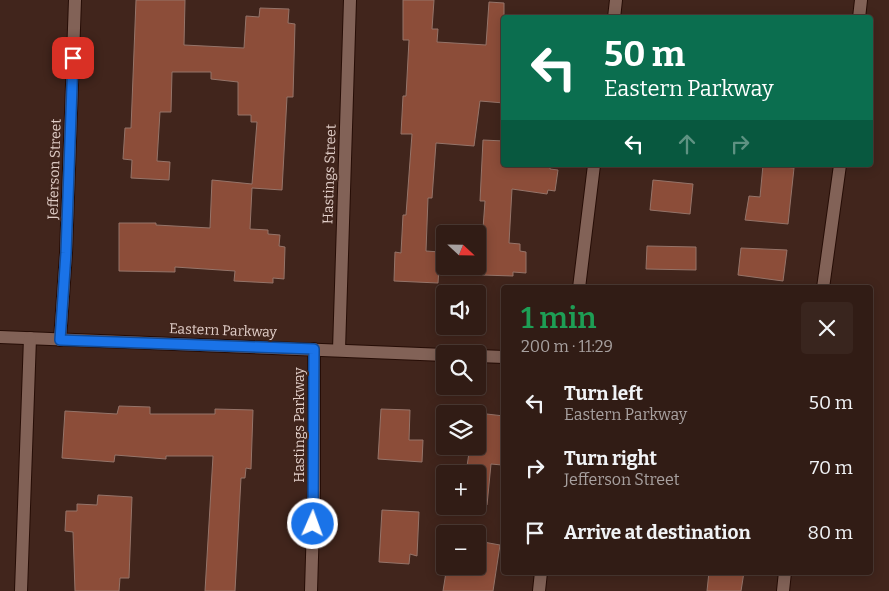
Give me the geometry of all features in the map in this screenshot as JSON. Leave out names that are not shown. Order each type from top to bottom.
[{"type":"street","name":"Jefferson Street","points":[[60,340],[66,253],[75,0]]},
{"type":"street","name":"Hastings Street","points":[[339,350],[350,0]]},
{"type":"street","points":[[614,15],[616,0]]},
{"type":"street","points":[[859,15],[861,0]]},
{"type":"street","points":[[579,285],[594,167]]},
{"type":"street","points":[[823,285],[840,167]]},
{"type":"street","name":"Eastern Parkway","points":[[0,337],[436,355]]},
{"type":"street","points":[[21,591],[30,338]]},
{"type":"street","name":"Hastings Parkway","points":[[311,591],[314,490],[314,349]]},
{"type":"street","points":[[486,356],[501,357]]},
{"type":"street","points":[[538,591],[541,575]]},
{"type":"street","points":[[783,591],[786,575]]},
{"type":"building","points":[[136,0],[185,0],[184,45],[244,48],[246,16],[259,17],[260,8],[289,9],[288,23],[295,24],[293,97],[287,97],[282,190],[252,188],[250,229],[268,230],[268,234],[280,235],[279,246],[285,247],[284,279],[273,278],[273,283],[234,281],[235,271],[175,267],[175,272],[119,271],[119,223],[156,223],[156,225],[210,228],[212,180],[252,184],[257,122],[251,122],[251,115],[238,115],[238,82],[211,79],[211,72],[172,72],[171,112],[160,112],[157,161],[170,162],[169,180],[131,178],[132,160],[123,159],[125,128],[131,128]]},
{"type":"building","points":[[403,0],[434,0],[432,29],[438,29],[437,42],[486,45],[489,2],[504,3],[504,15],[501,15],[501,103],[480,101],[474,146],[436,143],[432,198],[428,198],[426,251],[436,252],[438,283],[394,281],[395,252],[401,253],[403,215],[406,215],[412,134],[401,134],[403,96],[406,96],[409,40],[403,40]]},
{"type":"building","points":[[483,140],[501,141],[501,167],[550,167],[550,169],[558,170],[555,191],[548,190],[547,194],[512,189],[509,243],[520,244],[520,251],[526,252],[526,273],[513,272],[513,276],[482,275],[486,275],[486,225],[483,225],[485,201],[480,201]]},
{"type":"building","points":[[763,167],[794,168],[788,224],[745,220],[749,196],[760,197]]},
{"type":"building","points":[[653,180],[693,184],[690,214],[650,210]]},
{"type":"building","points":[[647,246],[696,247],[696,270],[646,269]]},
{"type":"building","points":[[741,248],[787,250],[783,281],[738,275]]},
{"type":"building","points":[[119,406],[150,407],[150,414],[215,414],[215,409],[253,410],[251,469],[246,468],[245,478],[241,478],[235,591],[205,591],[213,456],[166,456],[166,459],[115,455],[114,462],[62,458],[65,411],[117,414]]},
{"type":"building","points":[[381,409],[410,410],[409,440],[423,440],[422,462],[378,459]]},
{"type":"building","points":[[486,414],[501,416],[501,465],[491,464],[487,505],[486,465],[467,465],[469,455],[486,455]]},
{"type":"building","points":[[98,495],[132,497],[129,578],[120,578],[119,591],[75,591],[73,532],[65,531],[66,511],[77,511],[77,504],[97,505]]},
{"type":"building","points":[[382,510],[419,512],[417,556],[410,554],[409,564],[379,562]]},
{"type":"building","points":[[486,542],[500,545],[493,591],[443,591],[446,575],[486,575]]},
{"type":"building","points":[[709,575],[744,575],[741,591],[707,591]]},
{"type":"route","points":[[73,58],[66,253],[60,340],[314,349],[313,524]]}]
